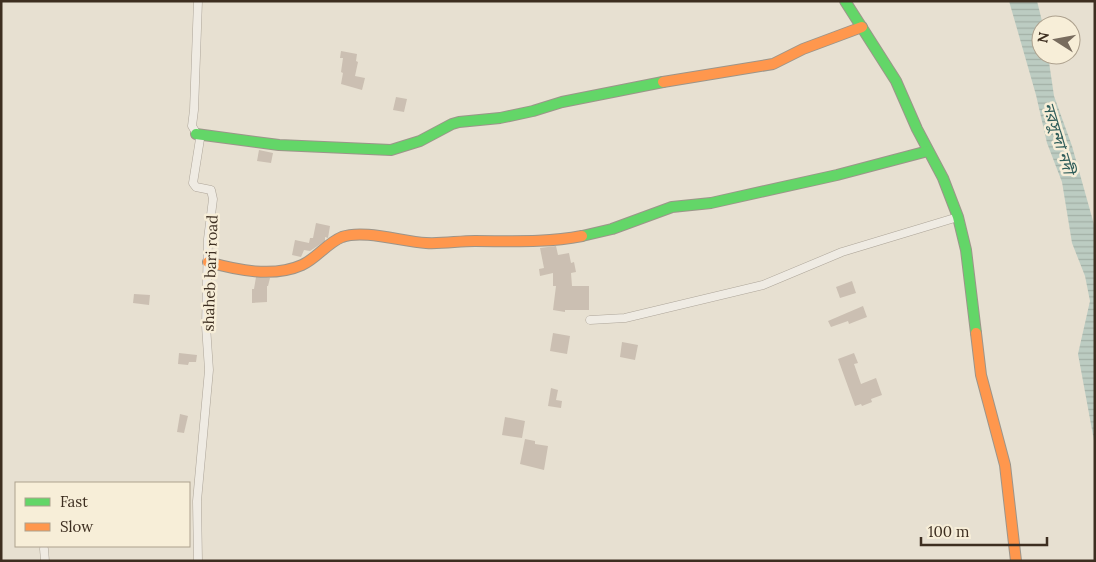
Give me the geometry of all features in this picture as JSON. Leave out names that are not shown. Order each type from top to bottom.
[{"type":"street","name":"shaheb bari road","points":[[198,1],[192,126],[200,139],[194,183],[196,186],[210,189],[213,192],[208,239],[206,326],[209,370],[197,501],[198,561]]},
{"type":"street","points":[[845,1],[896,82],[917,129],[943,178],[958,217],[966,250],[982,375],[1006,465],[1016,561]]},
{"type":"street","points":[[196,134],[279,145],[391,150],[420,142],[459,122],[500,118],[562,102],[640,86],[773,64],[803,49],[862,27]]},
{"type":"street","points":[[208,262],[227,267],[276,272],[302,265],[342,237],[354,235],[383,236],[425,243],[473,241],[532,242],[579,237],[612,229],[672,207],[712,203],[837,175],[928,151]]},
{"type":"street","points":[[590,320],[625,318],[763,285],[842,252],[958,217]]},
{"type":"street","points":[[44,548],[46,561]]},
{"type":"water","name":"নরসুন্দা নদী","points":[[1009,1],[1037,1],[1040,15],[1031,15],[1031,65],[1049,65],[1054,96],[1072,146],[1095,228],[1095,446],[1078,354],[1090,301],[1085,276],[1072,243],[1062,182],[1047,143],[1036,95]]},
{"type":"building","points":[[341,51],[357,54],[356,61],[358,62],[355,76],[365,78],[362,90],[341,84],[343,58],[340,58]]},
{"type":"building","points":[[396,97],[407,99],[404,112],[393,110]]},
{"type":"building","points":[[259,150],[273,153],[271,163],[257,161]]},
{"type":"building","points":[[316,223],[330,226],[328,238],[325,237],[325,241],[310,251],[304,250],[301,257],[292,255],[295,240],[309,243],[310,238],[313,238]]},
{"type":"building","points":[[556,246],[558,255],[569,253],[571,263],[574,262],[576,272],[571,273],[572,286],[589,286],[589,310],[565,310],[565,312],[553,310],[556,286],[553,286],[553,273],[540,276],[539,269],[544,268],[540,248]]},
{"type":"building","points":[[256,277],[270,278],[267,286],[267,302],[252,303],[252,289],[254,289]]},
{"type":"building","points":[[852,281],[856,293],[840,298],[836,287]]},
{"type":"building","points":[[134,294],[150,295],[149,305],[133,303]]},
{"type":"building","points":[[863,306],[867,317],[849,324],[848,321],[831,327],[828,321]]},
{"type":"building","points":[[553,333],[570,336],[567,354],[550,351]]},
{"type":"building","points":[[622,342],[638,345],[635,360],[620,357]]},
{"type":"building","points":[[179,353],[197,355],[196,362],[189,362],[188,365],[178,364]]},
{"type":"building","points":[[854,353],[858,363],[854,364],[861,384],[876,378],[882,395],[871,399],[872,402],[862,406],[861,404],[855,406],[838,359]]},
{"type":"building","points":[[551,388],[558,390],[556,400],[562,401],[561,408],[548,406]]},
{"type":"building","points":[[180,414],[188,416],[184,433],[177,432]]},
{"type":"building","points":[[505,417],[525,421],[522,438],[502,435]]},
{"type":"building","points":[[525,439],[535,441],[535,444],[548,446],[544,470],[520,464]]},
{"type":"traffic: fast","points":[[845,1],[896,81],[917,129],[943,178],[958,217],[966,250],[976,333]]},
{"type":"traffic: fast","points":[[196,134],[279,145],[391,150],[420,141],[459,122],[500,118],[562,102],[663,82]]},
{"type":"traffic: fast","points":[[582,236],[612,229],[672,207],[711,203],[837,175],[928,151]]},
{"type":"traffic: slow","points":[[663,82],[773,64],[803,49],[862,27]]},
{"type":"traffic: slow","points":[[208,262],[243,270],[267,272],[291,269],[312,259],[331,243],[342,237],[361,234],[432,243],[542,241],[582,236]]},
{"type":"traffic: slow","points":[[976,333],[981,375],[1005,465],[1016,561]]}]
